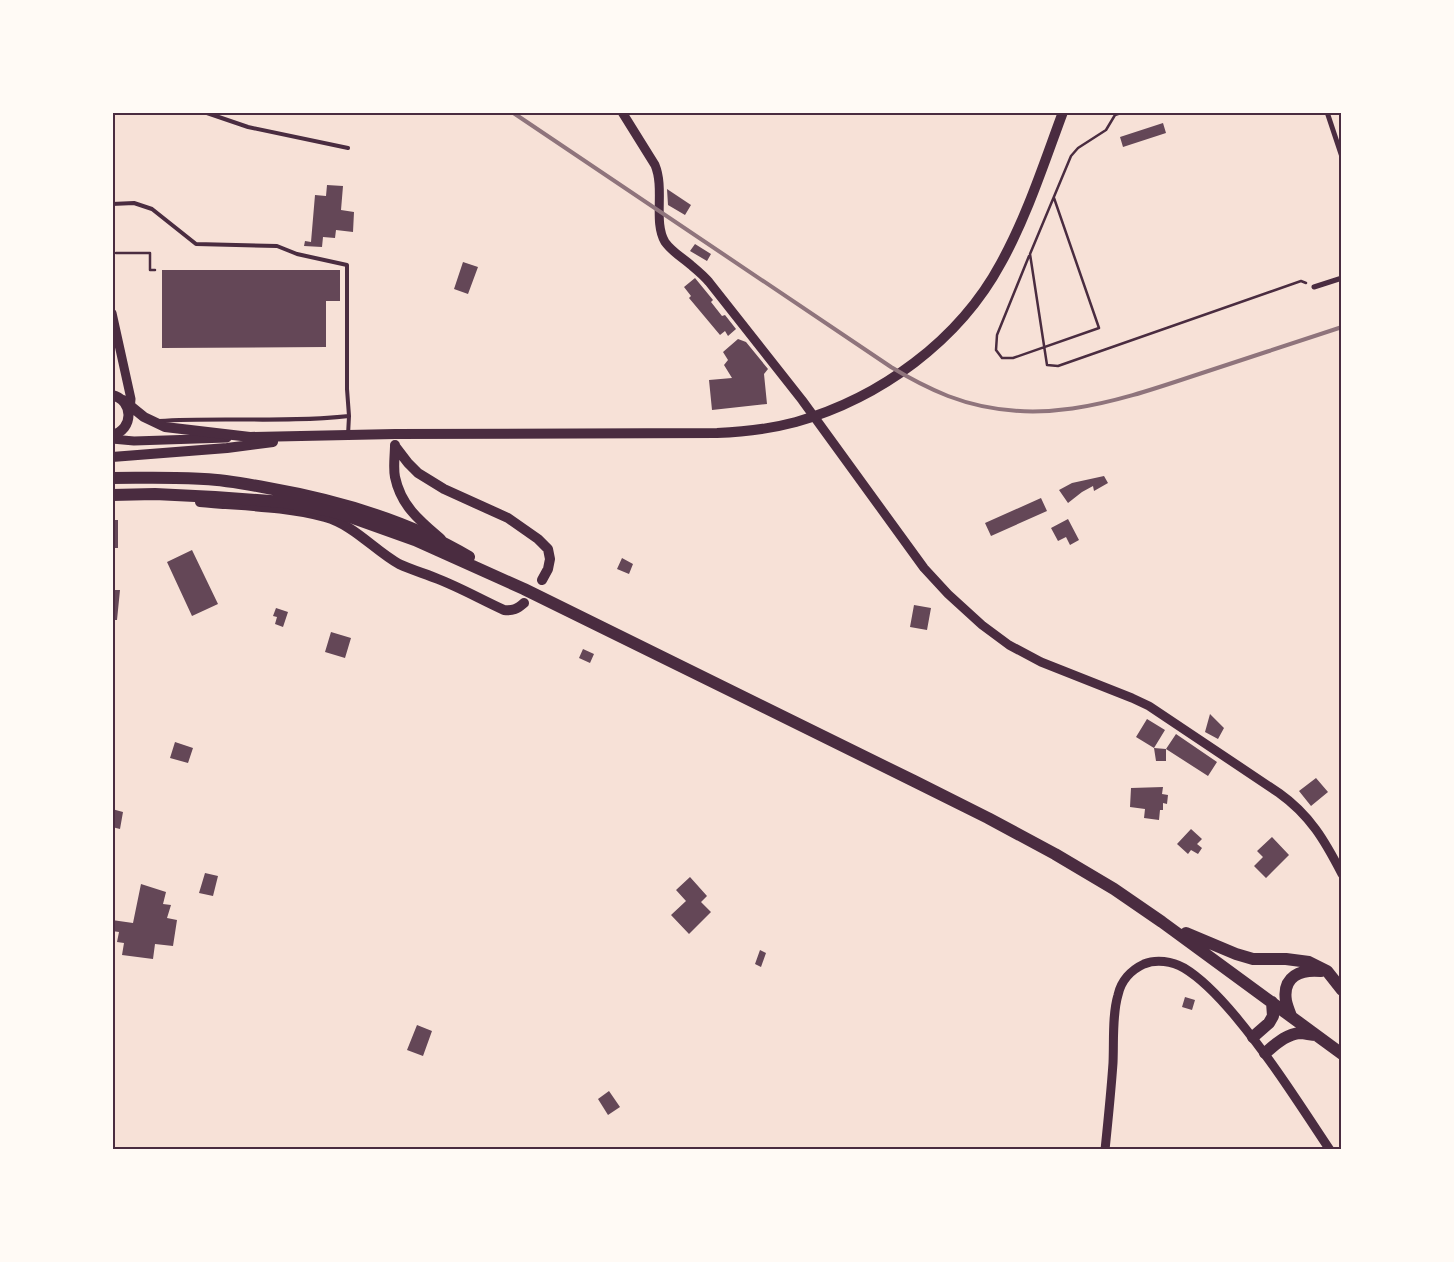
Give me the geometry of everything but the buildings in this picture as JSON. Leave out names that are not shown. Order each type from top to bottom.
[{"type":"main road","points":[[112,395],[128,407],[165,427],[250,437],[395,434],[717,434],[769,428],[820,414],[890,380],[932,348],[969,310],[1000,265],[1015,235],[1063,112]]},
{"type":"main road","points":[[112,437],[124,429],[128,422],[128,407]]},
{"type":"main road","points":[[395,434],[394,476],[400,495],[410,512],[445,543]]},
{"type":"main road","points":[[112,457],[227,448],[329,436]]},
{"type":"main road","points":[[395,446],[418,473],[444,489],[508,518],[548,548],[550,559],[548,569],[542,580]]},
{"type":"main road","points":[[112,478],[173,477],[239,482],[294,492],[340,504],[417,530],[445,543],[524,589]]},
{"type":"main road","points":[[112,496],[155,494],[284,502],[345,515],[415,540],[524,589],[988,818],[1055,854],[1114,889],[1162,922],[1342,1054]]},
{"type":"main road","points":[[155,494],[191,501],[288,510],[326,518],[339,523],[401,564],[439,579],[504,610],[512,611],[518,609],[524,603]]},
{"type":"main road","points":[[1162,922],[1236,954],[1253,959],[1286,959],[1309,962],[1327,971],[1342,990]]},
{"type":"main road","points":[[1291,1016],[1286,1001],[1286,990],[1291,978],[1298,973],[1309,970],[1327,971]]},
{"type":"main road","points":[[1253,1037],[1270,1023],[1273,1016],[1272,1002]]},
{"type":"main road","points":[[1265,1053],[1289,1036],[1300,1033],[1317,1036]]},
{"type":"street","points":[[622,112],[658,171],[660,223],[661,232],[666,244],[709,282],[802,400],[924,568],[948,594],[982,625],[1009,645],[1041,662],[1149,706],[1295,804],[1321,836],[1342,874]]},
{"type":"street","points":[[1327,112],[1342,156]]},
{"type":"street","points":[[1314,287],[1342,278]]},
{"type":"street","points":[[112,313],[131,399],[128,407]]},
{"type":"street","points":[[112,437],[134,441],[250,437]]},
{"type":"street","points":[[1105,1150],[1118,994],[1125,979],[1134,969],[1146,963],[1158,961],[1182,966],[1198,978],[1224,1003],[1265,1053],[1330,1150]]},
{"type":"lane","points":[[204,112],[248,127],[348,148]]},
{"type":"lane","points":[[112,204],[134,203],[152,209],[196,244],[277,246],[298,254],[346,265],[348,435]]},
{"type":"lane","points":[[153,422],[189,419],[321,419],[349,416]]},
{"type":"path","points":[[1054,196],[1099,328],[1013,358],[1002,358],[996,350],[997,335],[1070,156],[1078,148],[1106,130],[1115,114],[1124,112]]},
{"type":"path","points":[[116,253],[150,253],[150,270],[155,270]]},
{"type":"path","points":[[1030,255],[1047,364],[1058,366],[1302,281],[1314,287]]},
{"type":"railway","points":[[512,112],[891,367],[941,393],[980,406],[1011,411],[1042,411],[1103,403],[1163,386],[1342,327]]}]
